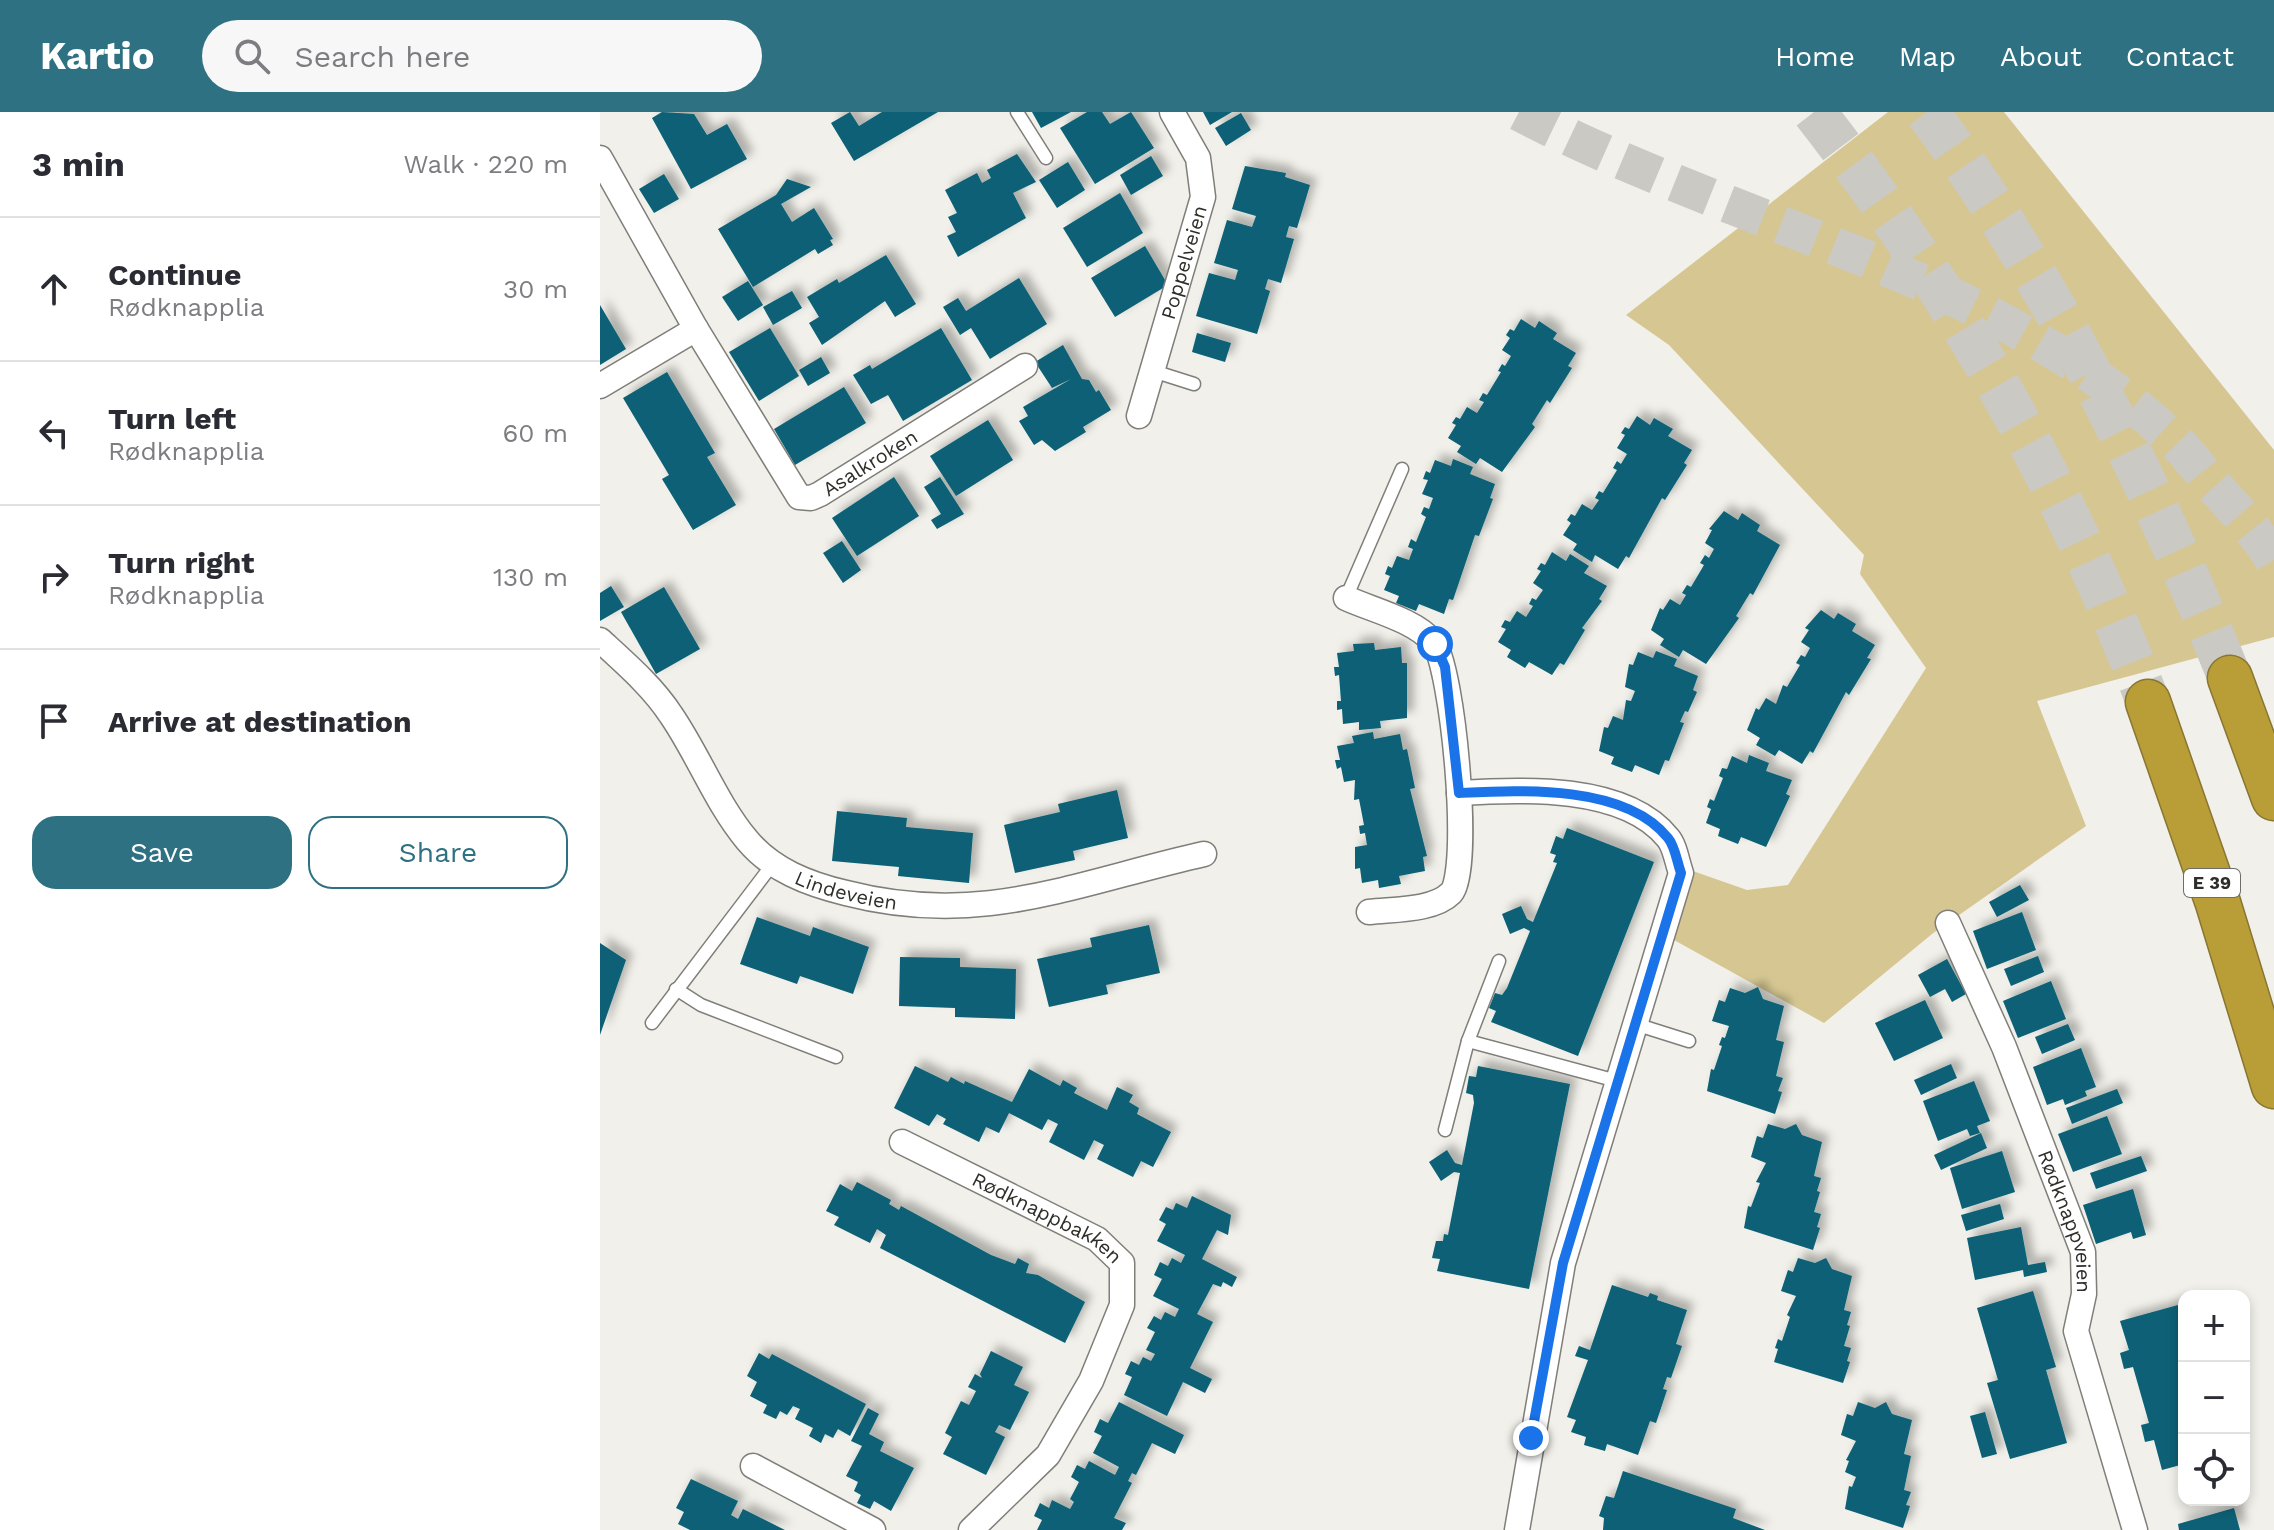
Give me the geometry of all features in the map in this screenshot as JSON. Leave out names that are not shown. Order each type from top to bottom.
[{"type":"highway","points":[[2230,678],[2274,798]]},
{"type":"highway","name":"E 39","points":[[2148,702],[2218,903],[2274,1086]]},
{"type":"street","name":"Poppelveien","points":[[1139,416],[1203,197],[1198,158],[1172,112]]},
{"type":"street","name":"Asalkroken","points":[[600,158],[696,329],[792,489],[805,498],[820,494],[1025,366]]},
{"type":"street","points":[[600,386],[696,329]]},
{"type":"street","points":[[1346,598],[1415,629],[1435,644],[1445,667],[1459,793],[1461,861],[1457,884],[1452,892],[1428,904],[1369,912]]},
{"type":"street","name":"Lindeveien","points":[[600,640],[670,712],[745,838],[772,865],[808,882],[867,899],[957,908],[1021,900],[1204,854]]},
{"type":"street","points":[[1459,793],[1523,789],[1575,794],[1622,808],[1653,824],[1669,839],[1681,873],[1563,1263],[1517,1530]]},
{"type":"street","name":"Rødknappveien","points":[[1948,923],[2004,1047],[2083,1252],[2084,1294],[2076,1331],[2135,1530]]},
{"type":"street","name":"Rødknappbakken","points":[[902,1142],[1097,1239],[1122,1263],[1122,1305],[1091,1381],[1048,1455],[1016,1490],[971,1530]]},
{"type":"street","points":[[753,1466],[873,1530]]},
{"type":"lane","points":[[1017,112],[1046,158]]},
{"type":"lane","points":[[1153,371],[1194,384]]},
{"type":"lane","points":[[1346,598],[1402,469]]},
{"type":"lane","points":[[652,1023],[772,865]]},
{"type":"lane","points":[[1445,1130],[1468,1041],[1499,961]]},
{"type":"lane","points":[[676,989],[701,1005],[836,1057]]},
{"type":"lane","points":[[1635,1024],[1689,1041]]},
{"type":"lane","points":[[1468,1041],[1617,1081]]},
{"type":"shaded area","points":[[1888,112],[2004,112],[2274,450],[2274,637],[2037,701],[2086,826],[1932,934],[1824,1023],[1674,940],[1690,870],[1747,890],[1788,885],[1926,668],[1860,574],[1864,555],[1669,345],[1626,315]]},
{"type":"building","points":[[662,112],[694,114],[707,135],[727,124],[747,159],[691,189],[652,118]]},
{"type":"building","points":[[850,112],[859,126],[882,112],[938,112],[854,161],[831,123]]},
{"type":"building","points":[[1032,112],[1071,112],[1041,128]]},
{"type":"building","points":[[1087,112],[1102,112],[1110,124],[1131,112],[1154,148],[1095,184],[1060,128]]},
{"type":"building","points":[[1203,112],[1232,112],[1210,125]]},
{"type":"building","points":[[1241,113],[1251,130],[1226,146],[1215,128]]},
{"type":"building","points":[[1017,154],[1036,182],[1013,193],[1026,218],[958,257],[947,236],[956,232],[948,217],[957,213],[945,190],[977,173],[982,183],[991,178],[987,170]]},
{"type":"building","points":[[1151,156],[1163,176],[1131,195],[1120,175]]},
{"type":"building","points":[[1068,162],[1085,190],[1057,208],[1039,180]]},
{"type":"building","points":[[1245,166],[1286,173],[1285,177],[1310,185],[1297,228],[1289,226],[1286,237],[1294,239],[1281,283],[1268,279],[1265,289],[1270,291],[1257,334],[1196,316],[1209,273],[1235,280],[1238,270],[1214,263],[1227,220],[1252,227],[1256,216],[1232,209]]},
{"type":"building","points":[[664,174],[679,199],[654,213],[639,189]]},
{"type":"building","points":[[787,179],[811,187],[781,204],[792,222],[814,208],[833,239],[830,240],[833,245],[818,254],[815,249],[753,287],[718,229],[776,195]]},
{"type":"building","points":[[1120,193],[1143,233],[1087,267],[1063,228]]},
{"type":"building","points":[[1145,246],[1168,285],[1115,317],[1091,278]]},
{"type":"building","points":[[886,255],[916,304],[895,317],[885,301],[822,345],[809,323],[819,317],[807,297],[837,279],[839,283]]},
{"type":"building","points":[[1019,278],[1047,324],[990,359],[971,328],[960,335],[943,307],[958,298],[966,311]]},
{"type":"building","points":[[748,281],[763,305],[738,321],[722,297]]},
{"type":"building","points":[[792,291],[802,308],[773,325],[763,307]]},
{"type":"building","points":[[600,305],[626,349],[600,365]]},
{"type":"building","points":[[1521,319],[1535,328],[1539,321],[1557,333],[1553,339],[1576,353],[1568,366],[1572,368],[1550,403],[1547,400],[1532,424],[1535,427],[1502,472],[1480,458],[1476,464],[1457,452],[1461,446],[1448,438],[1456,425],[1452,423],[1456,417],[1460,419],[1467,407],[1477,413],[1484,402],[1479,400],[1483,393],[1487,395],[1501,372],[1498,371],[1502,364],[1505,366],[1511,356],[1502,350],[1510,338],[1506,335],[1510,329],[1514,331]]},
{"type":"building","points":[[770,328],[799,376],[759,401],[729,352]]},
{"type":"building","points":[[941,328],[972,380],[903,421],[888,395],[871,404],[853,375],[870,365],[872,369]]},
{"type":"building","points":[[1197,333],[1231,343],[1225,362],[1192,352]]},
{"type":"building","points":[[1063,345],[1082,379],[1089,380],[1096,392],[1099,390],[1111,410],[1083,427],[1086,432],[1055,451],[1042,440],[1034,445],[1019,421],[1028,416],[1023,407],[1071,379],[1052,388],[1035,362]]},
{"type":"building","points":[[821,357],[830,373],[808,386],[799,370]]},
{"type":"building","points":[[667,372],[715,453],[707,457],[736,505],[693,530],[662,479],[669,475],[623,398]]},
{"type":"building","points":[[844,387],[866,423],[795,465],[774,429]]},
{"type":"building","points":[[1637,416],[1650,425],[1654,418],[1673,429],[1668,436],[1692,450],[1684,463],[1687,465],[1665,500],[1662,498],[1629,558],[1626,556],[1618,569],[1595,555],[1592,562],[1573,550],[1577,544],[1563,535],[1571,523],[1567,520],[1571,514],[1575,516],[1582,504],[1592,510],[1599,500],[1595,498],[1599,491],[1603,493],[1617,470],[1613,468],[1617,461],[1621,464],[1627,454],[1617,448],[1625,435],[1621,433],[1625,427],[1629,429]]},
{"type":"building","points":[[988,420],[1013,460],[956,496],[930,456]]},
{"type":"building","points":[[1453,459],[1473,467],[1470,474],[1495,484],[1490,498],[1493,499],[1479,536],[1475,535],[1453,600],[1449,599],[1444,614],[1419,604],[1416,611],[1396,603],[1399,596],[1384,590],[1390,576],[1385,574],[1388,566],[1392,568],[1397,556],[1409,560],[1413,549],[1408,547],[1411,539],[1416,542],[1426,517],[1421,514],[1424,507],[1429,509],[1433,498],[1422,494],[1428,480],[1423,479],[1426,471],[1430,473],[1435,460],[1451,466]]},
{"type":"building","points":[[894,477],[919,516],[857,556],[832,518]]},
{"type":"building","points":[[940,477],[964,514],[937,529],[931,520],[941,514],[924,487]]},
{"type":"building","points":[[1724,511],[1738,520],[1742,513],[1760,525],[1757,531],[1780,545],[1753,595],[1750,593],[1736,616],[1739,618],[1706,664],[1683,650],[1679,657],[1660,645],[1664,639],[1651,630],[1660,608],[1663,610],[1670,599],[1680,605],[1686,595],[1682,593],[1687,585],[1691,587],[1704,565],[1700,563],[1705,555],[1709,558],[1714,549],[1705,543],[1712,530],[1709,529]]},
{"type":"building","points":[[842,541],[861,570],[843,583],[823,553]]},
{"type":"building","points":[[1552,552],[1566,561],[1570,554],[1589,566],[1584,573],[1607,586],[1599,599],[1602,601],[1582,628],[1585,630],[1564,665],[1560,663],[1552,675],[1529,662],[1525,668],[1507,657],[1511,650],[1498,642],[1506,629],[1501,627],[1505,620],[1510,622],[1517,611],[1526,617],[1533,606],[1529,604],[1532,598],[1536,600],[1543,590],[1533,583],[1541,571],[1537,569],[1541,563],[1545,565]]},
{"type":"building","points":[[611,586],[624,607],[600,621],[600,593]]},
{"type":"building","points":[[664,587],[700,649],[656,674],[621,612]]},
{"type":"building","points":[[1821,610],[1834,619],[1838,613],[1856,624],[1852,631],[1875,645],[1867,658],[1871,659],[1849,695],[1846,692],[1813,753],[1810,751],[1802,764],[1779,750],[1775,756],[1756,745],[1760,738],[1747,730],[1756,708],[1759,710],[1766,698],[1776,704],[1783,685],[1787,687],[1800,665],[1796,663],[1801,655],[1805,657],[1810,648],[1801,642],[1809,630],[1805,628]]},
{"type":"building","points":[[1374,643],[1375,650],[1401,647],[1402,663],[1407,663],[1407,718],[1380,721],[1381,728],[1359,730],[1359,722],[1343,724],[1342,709],[1337,710],[1337,701],[1341,701],[1339,675],[1335,676],[1334,667],[1339,667],[1337,653],[1354,651],[1353,644]]},
{"type":"building","points":[[1656,651],[1677,659],[1674,666],[1698,676],[1693,690],[1697,692],[1680,722],[1684,723],[1669,761],[1665,760],[1659,775],[1635,765],[1632,772],[1611,764],[1614,757],[1599,751],[1604,727],[1608,728],[1613,716],[1623,720],[1626,700],[1631,701],[1635,691],[1625,687],[1629,664],[1633,665],[1638,652],[1653,658]]},
{"type":"building","points":[[1373,732],[1374,739],[1400,734],[1403,750],[1407,749],[1415,788],[1410,789],[1427,856],[1423,857],[1425,871],[1399,876],[1401,884],[1379,888],[1378,880],[1362,883],[1360,868],[1355,869],[1355,847],[1367,845],[1365,833],[1360,834],[1359,826],[1364,825],[1359,799],[1354,800],[1355,780],[1344,782],[1341,767],[1337,769],[1335,760],[1340,760],[1337,746],[1354,743],[1352,736]]},
{"type":"building","points":[[1749,755],[1769,763],[1766,771],[1792,780],[1786,794],[1790,796],[1766,847],[1741,837],[1738,844],[1718,836],[1720,829],[1706,823],[1711,809],[1707,807],[1710,799],[1714,801],[1723,778],[1719,776],[1722,768],[1727,769],[1732,756],[1747,763]]},
{"type":"building","points":[[1117,790],[1128,838],[1073,851],[1075,860],[1015,873],[1004,825],[1060,812],[1058,804]]},
{"type":"building","points":[[837,811],[907,818],[906,827],[973,833],[969,883],[898,876],[899,867],[832,861]]},
{"type":"building","points":[[1567,828],[1654,862],[1578,1056],[1491,1022],[1496,1011],[1489,1008],[1495,993],[1502,995],[1507,988],[1530,931],[1524,928],[1510,934],[1502,914],[1521,906],[1527,919],[1533,922],[1557,863],[1553,862],[1556,855],[1550,853],[1556,836],[1563,839]]},
{"type":"building","points":[[2020,885],[2029,900],[1997,917],[1989,902]]},
{"type":"building","points":[[2022,912],[2036,950],[1987,969],[1973,931]]},
{"type":"building","points":[[757,917],[810,936],[813,927],[869,947],[853,994],[800,976],[797,984],[740,964]]},
{"type":"building","points":[[1149,925],[1160,973],[1106,985],[1108,994],[1049,1007],[1037,959],[1092,947],[1090,938]]},
{"type":"building","points":[[600,943],[626,960],[600,1035]]},
{"type":"building","points":[[2038,956],[2044,972],[2011,986],[2004,969]]},
{"type":"building","points":[[900,957],[960,958],[960,967],[1016,969],[1015,1019],[955,1017],[955,1008],[899,1006]]},
{"type":"building","points":[[1947,959],[1966,994],[1952,1002],[1945,989],[1930,997],[1918,975]]},
{"type":"building","points":[[2051,981],[2066,1019],[2018,1038],[2003,1001]]},
{"type":"building","points":[[1758,987],[1763,999],[1784,1006],[1776,1040],[1784,1042],[1776,1076],[1783,1078],[1778,1091],[1782,1092],[1775,1114],[1707,1091],[1711,1069],[1714,1070],[1722,1046],[1719,1045],[1729,1026],[1712,1021],[1719,1000],[1725,1002],[1730,988],[1745,993]]},
{"type":"building","points":[[1925,1000],[1943,1038],[1894,1061],[1875,1023]]},
{"type":"building","points":[[2068,1024],[2075,1040],[2042,1054],[2035,1037]]},
{"type":"building","points":[[2081,1048],[2096,1087],[2085,1091],[2087,1096],[2065,1105],[2063,1099],[2047,1105],[2033,1067]]},
{"type":"building","points":[[1951,1064],[1957,1078],[1921,1095],[1914,1080]]},
{"type":"building","points":[[915,1066],[948,1082],[951,1077],[964,1084],[965,1081],[1012,1102],[1029,1069],[1060,1086],[1063,1080],[1077,1088],[1074,1093],[1107,1110],[1117,1087],[1133,1095],[1129,1102],[1139,1108],[1137,1114],[1171,1132],[1153,1167],[1141,1161],[1133,1177],[1097,1159],[1104,1145],[1094,1140],[1084,1160],[1049,1142],[1058,1124],[1048,1119],[1042,1130],[1009,1113],[999,1133],[986,1127],[979,1142],[943,1124],[946,1119],[937,1114],[929,1126],[894,1108]]},
{"type":"building","points":[[1478,1066],[1570,1084],[1529,1289],[1437,1271],[1440,1259],[1432,1258],[1436,1241],[1443,1241],[1444,1234],[1448,1235],[1460,1173],[1454,1172],[1441,1181],[1429,1162],[1447,1150],[1455,1163],[1462,1165],[1474,1103],[1473,1095],[1466,1093],[1469,1076],[1476,1077]]},
{"type":"building","points":[[1974,1081],[1990,1121],[1977,1126],[1980,1133],[1970,1136],[1967,1129],[1938,1141],[1923,1101]]},
{"type":"building","points":[[2117,1089],[2123,1103],[2072,1124],[2066,1108]]},
{"type":"building","points":[[2107,1116],[2122,1154],[2073,1172],[2058,1134]]},
{"type":"building","points":[[1768,1124],[1785,1129],[1796,1124],[1802,1135],[1822,1142],[1814,1176],[1821,1178],[1814,1212],[1821,1214],[1817,1227],[1820,1228],[1813,1250],[1744,1228],[1748,1206],[1751,1207],[1760,1183],[1756,1182],[1766,1163],[1751,1157],[1757,1136],[1763,1138]]},
{"type":"building","points":[[1981,1133],[1987,1148],[1941,1170],[1934,1155]]},
{"type":"building","points":[[2002,1151],[2015,1192],[1962,1209],[1950,1168]]},
{"type":"building","points":[[2141,1156],[2147,1171],[2096,1189],[2090,1173]]},
{"type":"building","points":[[857,1182],[891,1200],[889,1204],[899,1210],[901,1206],[991,1255],[1015,1264],[1018,1258],[1029,1264],[1026,1273],[1038,1275],[1085,1302],[1065,1343],[880,1248],[886,1235],[877,1229],[870,1243],[834,1225],[839,1217],[826,1211],[840,1184],[852,1191]]},
{"type":"building","points":[[2133,1189],[2146,1235],[2133,1239],[2131,1232],[2096,1244],[2083,1205]]},
{"type":"building","points":[[1192,1196],[1231,1215],[1228,1235],[1217,1230],[1202,1259],[1237,1277],[1232,1287],[1223,1282],[1221,1287],[1213,1284],[1197,1314],[1213,1322],[1190,1368],[1212,1379],[1205,1393],[1183,1382],[1167,1416],[1124,1395],[1132,1377],[1125,1374],[1131,1361],[1139,1365],[1143,1357],[1151,1361],[1155,1354],[1146,1350],[1155,1332],[1147,1328],[1154,1316],[1161,1320],[1165,1312],[1175,1317],[1179,1309],[1153,1296],[1162,1279],[1154,1275],[1160,1262],[1168,1266],[1172,1258],[1181,1263],[1185,1255],[1157,1241],[1166,1224],[1159,1220],[1166,1207],[1173,1210],[1176,1203],[1187,1208]]},
{"type":"building","points":[[2000,1204],[2004,1219],[1966,1231],[1961,1215]]},
{"type":"building","points":[[2021,1227],[2028,1265],[2045,1262],[2047,1272],[2024,1277],[2023,1270],[1975,1280],[1967,1238]]},
{"type":"building","points":[[1798,1258],[1815,1263],[1826,1258],[1832,1269],[1852,1276],[1844,1310],[1851,1312],[1844,1346],[1851,1348],[1847,1361],[1850,1362],[1843,1383],[1774,1362],[1778,1339],[1782,1341],[1790,1317],[1787,1315],[1796,1296],[1781,1291],[1788,1270],[1793,1272]]},
{"type":"building","points":[[1612,1285],[1648,1297],[1650,1293],[1658,1296],[1657,1300],[1687,1310],[1676,1344],[1682,1346],[1671,1378],[1667,1377],[1663,1389],[1667,1390],[1656,1423],[1650,1421],[1638,1455],[1607,1444],[1605,1451],[1584,1445],[1586,1437],[1571,1432],[1576,1420],[1567,1417],[1588,1360],[1575,1356],[1579,1346],[1590,1350]]},
{"type":"building","points":[[2033,1291],[2056,1367],[2046,1370],[2067,1443],[2010,1459],[1987,1383],[1998,1380],[1977,1308]]},
{"type":"building","points":[[2178,1305],[2178,1466],[2162,1470],[2154,1440],[2145,1442],[2141,1425],[2149,1423],[2133,1367],[2124,1369],[2120,1353],[2129,1350],[2120,1321]]},
{"type":"building","points":[[991,1351],[1023,1367],[1014,1385],[1029,1392],[1010,1430],[999,1425],[995,1432],[1005,1437],[986,1475],[943,1454],[952,1437],[945,1433],[961,1401],[969,1405],[976,1391],[968,1387],[975,1374],[982,1378],[980,1374]]},
{"type":"building","points":[[759,1353],[769,1359],[772,1354],[866,1404],[850,1436],[838,1429],[833,1438],[825,1434],[821,1443],[809,1436],[813,1428],[795,1419],[800,1409],[793,1406],[787,1415],[780,1411],[776,1419],[763,1413],[767,1405],[750,1396],[757,1382],[747,1376]]},
{"type":"building","points":[[1119,1402],[1184,1435],[1175,1454],[1152,1443],[1136,1475],[1132,1473],[1128,1481],[1132,1483],[1114,1518],[1126,1523],[1122,1530],[1037,1530],[1042,1520],[1034,1516],[1040,1503],[1049,1508],[1052,1500],[1070,1509],[1074,1502],[1070,1499],[1079,1482],[1071,1477],[1077,1465],[1085,1469],[1089,1461],[1115,1475],[1119,1467],[1093,1453],[1102,1436],[1094,1432],[1100,1419],[1108,1423]]},
{"type":"building","points":[[1858,1402],[1875,1408],[1886,1402],[1892,1414],[1912,1420],[1904,1454],[1911,1456],[1904,1490],[1911,1492],[1906,1505],[1910,1506],[1903,1528],[1845,1509],[1849,1486],[1852,1487],[1856,1477],[1845,1472],[1849,1461],[1846,1460],[1856,1441],[1841,1435],[1847,1414],[1853,1416]]},
{"type":"building","points":[[868,1408],[879,1414],[869,1434],[884,1442],[880,1451],[914,1468],[891,1511],[874,1501],[870,1509],[857,1503],[861,1495],[854,1491],[858,1482],[846,1476],[862,1446],[851,1441]]},
{"type":"building","points":[[1985,1412],[1997,1454],[1982,1458],[1970,1416]]},
{"type":"building","points":[[1623,1471],[1736,1509],[1733,1518],[1765,1530],[1603,1530],[1604,1518],[1599,1516],[1606,1496],[1614,1498]]},
{"type":"building","points":[[691,1479],[738,1501],[731,1515],[738,1519],[743,1509],[785,1530],[690,1530],[678,1524],[684,1512],[676,1508]]},
{"type":"building","points":[[2234,1508],[2240,1530],[2179,1530],[2178,1524]]},
{"type":"tunnel","points":[[1519,112],[1600,151],[1944,293],[2026,334],[2103,382],[2173,439],[2261,540],[2274,560]]},
{"type":"tunnel","points":[[1814,112],[1914,250],[2003,394],[2081,545],[2148,702]]},
{"type":"tunnel","points":[[1927,112],[2016,244],[2096,385],[2167,531],[2230,678]]},
{"type":"route","points":[[1435,644],[1445,667],[1459,793],[1523,789],[1575,794],[1622,808],[1653,824],[1669,839],[1681,873],[1667,928],[1563,1263],[1531,1438]]}]
